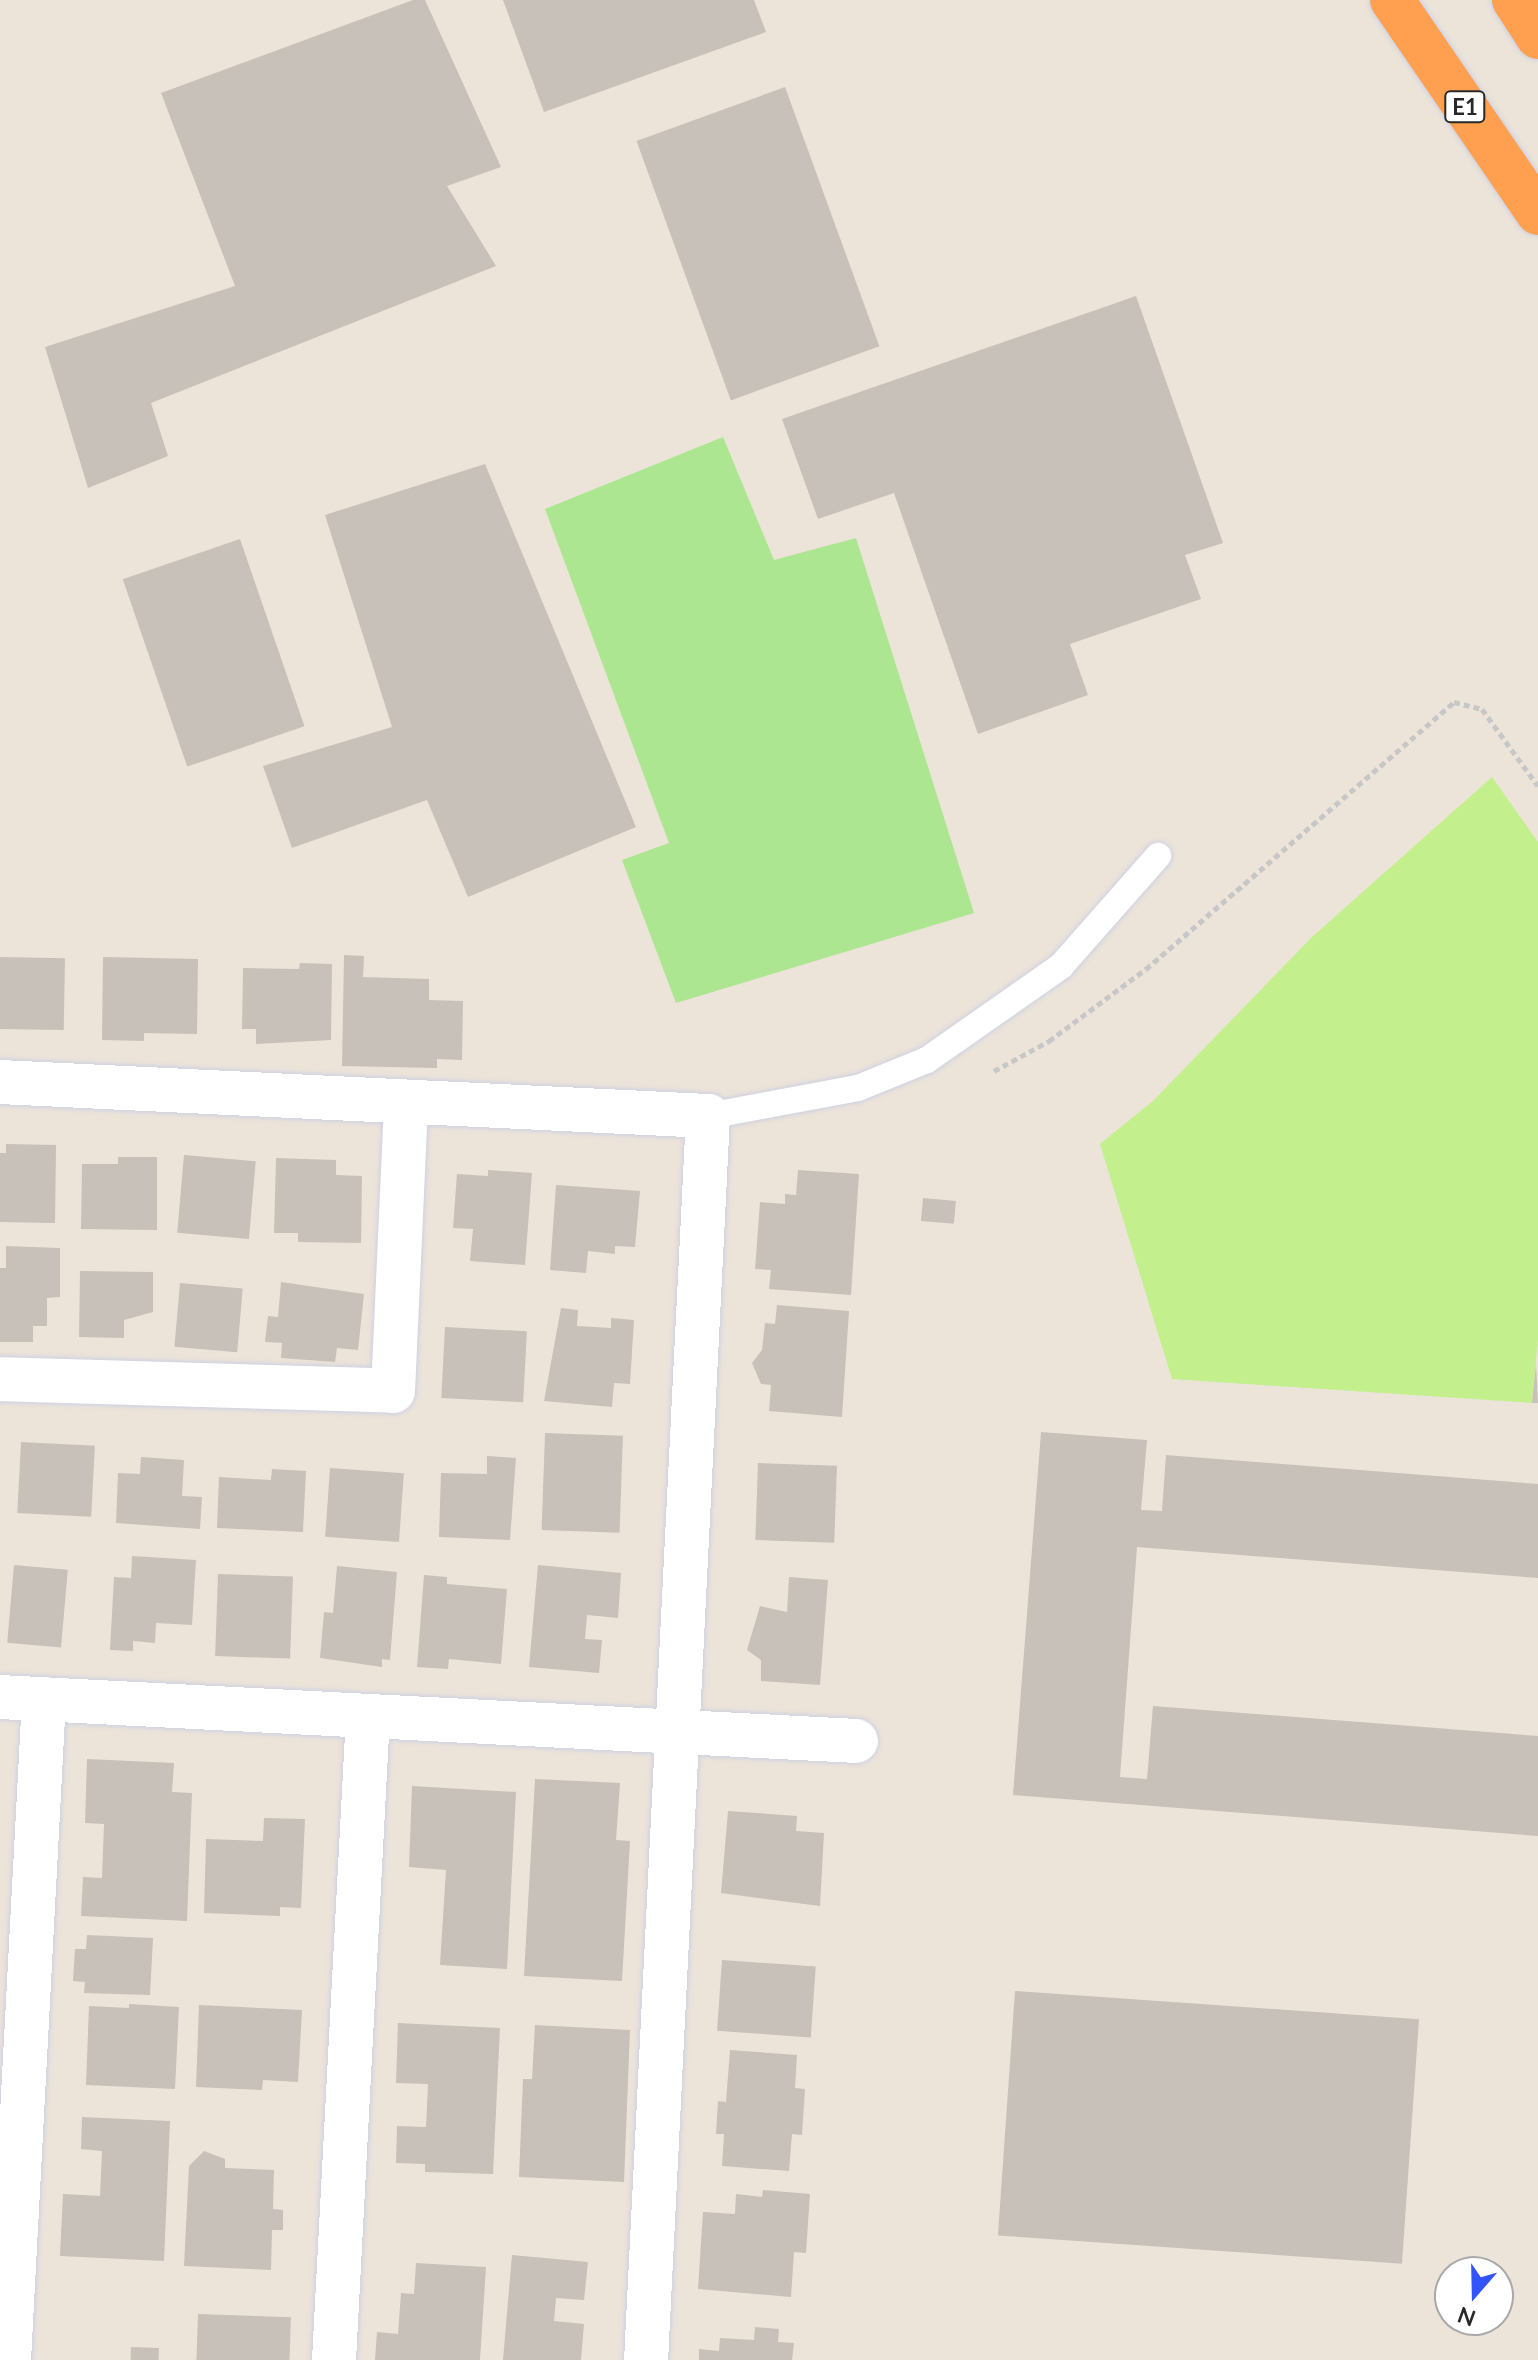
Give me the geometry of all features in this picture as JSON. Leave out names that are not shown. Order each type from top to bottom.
[{"type":"highway","name":"E1","points":[[1392,0],[1538,213]]},
{"type":"highway","points":[[1514,0],[1538,37]]},
{"type":"street","points":[[0,1082],[406,1104],[708,1116],[646,2360]]},
{"type":"street","points":[[0,1379],[393,1391],[406,1104]]},
{"type":"street","points":[[0,1697],[856,1741]]},
{"type":"street","points":[[9,2360],[44,1699]]},
{"type":"street","points":[[334,2360],[368,1716]]},
{"type":"lane","points":[[708,1116],[858,1088],[927,1060],[1061,966],[1158,856]]},
{"type":"path","points":[[987,1074],[1049,1041],[1146,969],[1454,702],[1482,709],[1538,786]]},
{"type":"green space","points":[[723,437],[774,560],[856,538],[974,913],[676,1003],[622,860],[669,843],[545,509]]},
{"type":"green space","points":[[1492,777],[1538,842],[1538,1339],[1532,1403],[1172,1379],[1100,1144],[1153,1101],[1312,937]]},
{"type":"building","points":[[413,0],[425,0],[501,167],[447,186],[496,266],[151,403],[168,456],[88,488],[45,347],[235,286],[161,93]]},
{"type":"building","points":[[503,0],[754,0],[766,32],[544,112]]},
{"type":"building","points":[[785,87],[879,346],[731,400],[637,141]]},
{"type":"building","points":[[1136,296],[1223,543],[1185,555],[1201,599],[1070,644],[1088,695],[978,734],[894,493],[818,519],[782,419]]},
{"type":"building","points":[[485,464],[636,827],[468,897],[427,800],[292,848],[263,766],[392,727],[325,515]]},
{"type":"building","points":[[240,539],[304,726],[187,767],[123,579]]},
{"type":"building","points":[[344,955],[364,956],[363,977],[429,979],[429,1000],[463,1001],[462,1060],[437,1059],[437,1068],[342,1066]]},
{"type":"building","points":[[0,957],[65,958],[64,1030],[0,1029]]},
{"type":"building","points":[[103,957],[198,959],[197,1034],[144,1033],[144,1041],[102,1040]]},
{"type":"building","points":[[300,963],[332,964],[331,1040],[256,1044],[256,1029],[242,1029],[243,968],[299,969]]},
{"type":"building","points":[[6,1144],[56,1145],[55,1223],[0,1222],[0,1153],[6,1153]]},
{"type":"building","points":[[184,1155],[256,1161],[249,1239],[177,1233]]},
{"type":"building","points":[[118,1157],[157,1157],[157,1230],[81,1229],[82,1164],[118,1164]]},
{"type":"building","points":[[276,1158],[336,1160],[336,1175],[362,1176],[361,1243],[298,1242],[298,1233],[274,1233]]},
{"type":"building","points":[[488,1170],[532,1173],[525,1265],[470,1261],[473,1229],[453,1228],[457,1174],[488,1176]]},
{"type":"building","points":[[798,1170],[859,1174],[851,1295],[769,1289],[771,1270],[755,1269],[760,1202],[785,1204],[785,1194],[796,1195]]},
{"type":"building","points":[[556,1185],[640,1191],[635,1247],[615,1246],[615,1254],[588,1251],[586,1273],[550,1270]]},
{"type":"building","points":[[923,1198],[956,1201],[954,1224],[921,1221]]},
{"type":"building","points":[[6,1246],[60,1248],[60,1297],[47,1298],[47,1326],[33,1326],[33,1342],[0,1342],[0,1268],[6,1268]]},
{"type":"building","points":[[80,1271],[153,1272],[153,1312],[124,1320],[124,1338],[79,1337]]},
{"type":"building","points":[[281,1282],[364,1294],[358,1350],[337,1348],[335,1362],[281,1358],[282,1343],[265,1342],[268,1316],[278,1317]]},
{"type":"building","points":[[180,1283],[243,1288],[237,1352],[174,1347]]},
{"type":"building","points":[[777,1305],[849,1311],[842,1417],[769,1411],[771,1385],[761,1384],[752,1363],[762,1350],[765,1323],[775,1324]]},
{"type":"building","points":[[561,1308],[578,1310],[577,1326],[611,1328],[611,1318],[634,1320],[630,1384],[614,1383],[612,1407],[544,1401]]},
{"type":"building","points":[[445,1327],[527,1331],[523,1402],[441,1398]]},
{"type":"building","points":[[1536,1364],[1538,1403],[1532,1403]]},
{"type":"building","points":[[1041,1432],[1147,1440],[1141,1510],[1162,1511],[1166,1455],[1538,1484],[1538,1578],[1137,1547],[1120,1777],[1147,1779],[1153,1706],[1538,1736],[1538,1836],[1013,1795]]},
{"type":"building","points":[[545,1433],[623,1436],[620,1533],[542,1530]]},
{"type":"building","points":[[21,1442],[95,1446],[91,1517],[17,1513]]},
{"type":"building","points":[[487,1456],[516,1458],[510,1540],[439,1537],[441,1473],[487,1474]]},
{"type":"building","points":[[141,1457],[184,1460],[182,1496],[202,1497],[200,1529],[116,1523],[118,1473],[140,1474]]},
{"type":"building","points":[[758,1463],[837,1466],[834,1543],[755,1540]]},
{"type":"building","points":[[330,1468],[404,1473],[399,1542],[325,1537]]},
{"type":"building","points":[[272,1469],[306,1471],[303,1532],[217,1528],[219,1477],[271,1480]]},
{"type":"building","points":[[132,1556],[196,1560],[192,1625],[156,1623],[155,1643],[133,1641],[133,1651],[110,1650],[114,1577],[131,1578]]},
{"type":"building","points":[[14,1565],[68,1570],[61,1647],[7,1643]]},
{"type":"building","points":[[538,1565],[621,1573],[618,1618],[587,1615],[585,1639],[602,1640],[599,1673],[529,1667]]},
{"type":"building","points":[[337,1566],[397,1572],[390,1660],[382,1659],[382,1667],[320,1658],[324,1612],[333,1613]]},
{"type":"building","points":[[218,1574],[293,1577],[290,1659],[215,1656]]},
{"type":"building","points":[[424,1575],[447,1577],[447,1584],[507,1589],[501,1664],[449,1659],[448,1669],[417,1667]]},
{"type":"building","points":[[789,1577],[828,1580],[820,1685],[761,1681],[761,1660],[747,1650],[760,1606],[787,1612]]},
{"type":"building","points":[[87,1759],[174,1763],[172,1792],[192,1793],[187,1921],[81,1916],[83,1877],[102,1878],[104,1824],[85,1823]]},
{"type":"building","points":[[535,1779],[620,1783],[616,1840],[630,1841],[622,1981],[524,1976]]},
{"type":"building","points":[[412,1786],[516,1792],[507,1969],[440,1965],[446,1870],[409,1867]]},
{"type":"building","points":[[728,1811],[797,1816],[796,1831],[824,1833],[820,1906],[721,1893]]},
{"type":"building","points":[[264,1818],[305,1819],[301,1908],[280,1907],[280,1916],[204,1913],[206,1839],[263,1841]]},
{"type":"building","points":[[87,1935],[153,1938],[150,1995],[84,1993],[85,1982],[73,1981],[75,1949],[86,1949]]},
{"type":"building","points":[[722,1960],[816,1967],[811,2037],[717,2031]]},
{"type":"building","points":[[1015,1991],[1419,2019],[1402,2264],[998,2235]]},
{"type":"building","points":[[129,2004],[179,2007],[175,2089],[86,2085],[89,2006],[129,2008]]},
{"type":"building","points":[[199,2005],[302,2010],[298,2082],[263,2080],[262,2090],[196,2087]]},
{"type":"building","points":[[398,2023],[500,2028],[493,2174],[425,2172],[425,2164],[396,2163],[397,2126],[426,2127],[428,2084],[396,2083]]},
{"type":"building","points":[[535,2025],[630,2030],[624,2182],[519,2177],[523,2079],[532,2079]]},
{"type":"building","points":[[730,2050],[797,2055],[795,2088],[805,2089],[802,2135],[792,2134],[789,2171],[722,2166],[724,2134],[716,2134],[718,2101],[726,2102]]},
{"type":"building","points":[[82,2117],[170,2121],[164,2261],[60,2256],[63,2194],[100,2196],[102,2151],[81,2149]]},
{"type":"building","points":[[204,2151],[225,2159],[225,2168],[274,2170],[273,2209],[283,2210],[283,2230],[272,2230],[271,2270],[184,2266],[189,2166]]},
{"type":"building","points":[[763,2190],[810,2194],[806,2253],[794,2252],[791,2297],[698,2289],[703,2212],[735,2214],[736,2194],[762,2197]]},
{"type":"building","points":[[512,2255],[588,2262],[584,2300],[556,2298],[554,2321],[584,2324],[581,2360],[503,2360]]},
{"type":"building","points":[[416,2263],[486,2267],[480,2360],[375,2360],[377,2332],[398,2334],[401,2293],[414,2294]]},
{"type":"building","points":[[198,2314],[291,2317],[289,2360],[196,2360]]},
{"type":"building","points":[[755,2327],[779,2329],[778,2342],[794,2343],[792,2360],[699,2360],[699,2349],[719,2351],[720,2338],[754,2340]]},
{"type":"building","points":[[131,2347],[159,2348],[159,2360],[131,2360]]}]
